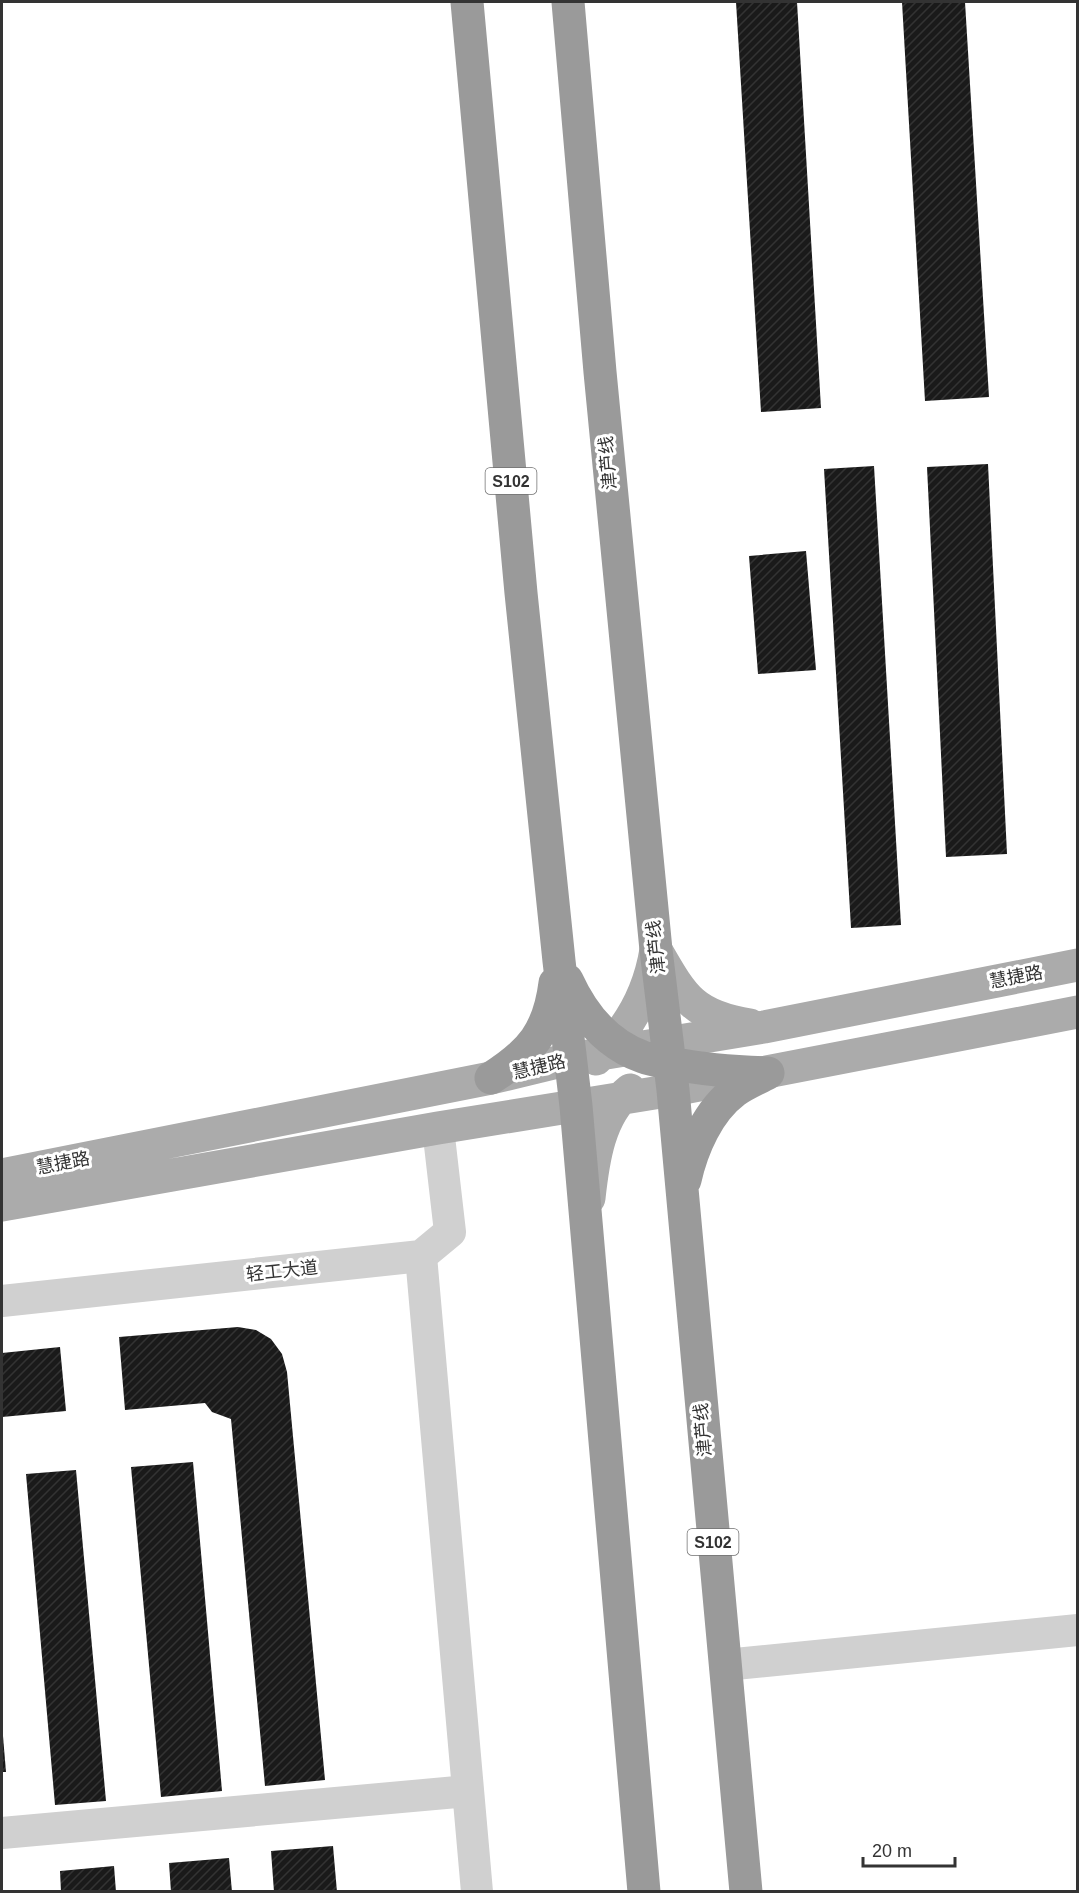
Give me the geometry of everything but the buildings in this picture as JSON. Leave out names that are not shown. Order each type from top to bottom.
[{"type":"highway","name":"S102","points":[[467,2],[521,593],[586,1224],[644,1892]]},
{"type":"highway","name":"津芦线","points":[[568,2],[601,384],[656,950],[670,1066],[746,1892]]},
{"type":"highway","points":[[559,961],[574,995],[589,1019],[613,1048],[670,1066],[768,1073]]},
{"type":"highway","points":[[491,1078],[520,1058],[538,1037],[550,1009],[559,961]]},
{"type":"highway","points":[[682,1193],[689,1162],[702,1133],[717,1108],[735,1092],[768,1073]]},
{"type":"main road","points":[[656,950],[681,992],[693,1004],[710,1015],[732,1022],[764,1027]]},
{"type":"main road","points":[[613,1048],[642,1000],[656,950]]},
{"type":"main road","name":"慧捷路","points":[[764,1027],[1077,965]]},
{"type":"main road","points":[[768,1073],[1077,1012]]},
{"type":"main road","points":[[586,1224],[591,1180],[599,1142],[608,1117],[619,1099],[649,1075],[697,1050],[764,1027]]},
{"type":"main road","name":"慧捷路","points":[[2,1205],[501,1118],[572,1081],[613,1048]]},
{"type":"main road","name":"慧捷路","points":[[2,1175],[491,1078],[572,1081],[619,1099]]},
{"type":"street","points":[[438,1128],[450,1233],[422,1256],[477,1892]]},
{"type":"street","name":"轻工大道","points":[[2,1301],[422,1256]]},
{"type":"street","points":[[725,1665],[1077,1630]]},
{"type":"street","points":[[2,1833],[468,1791]]}]
